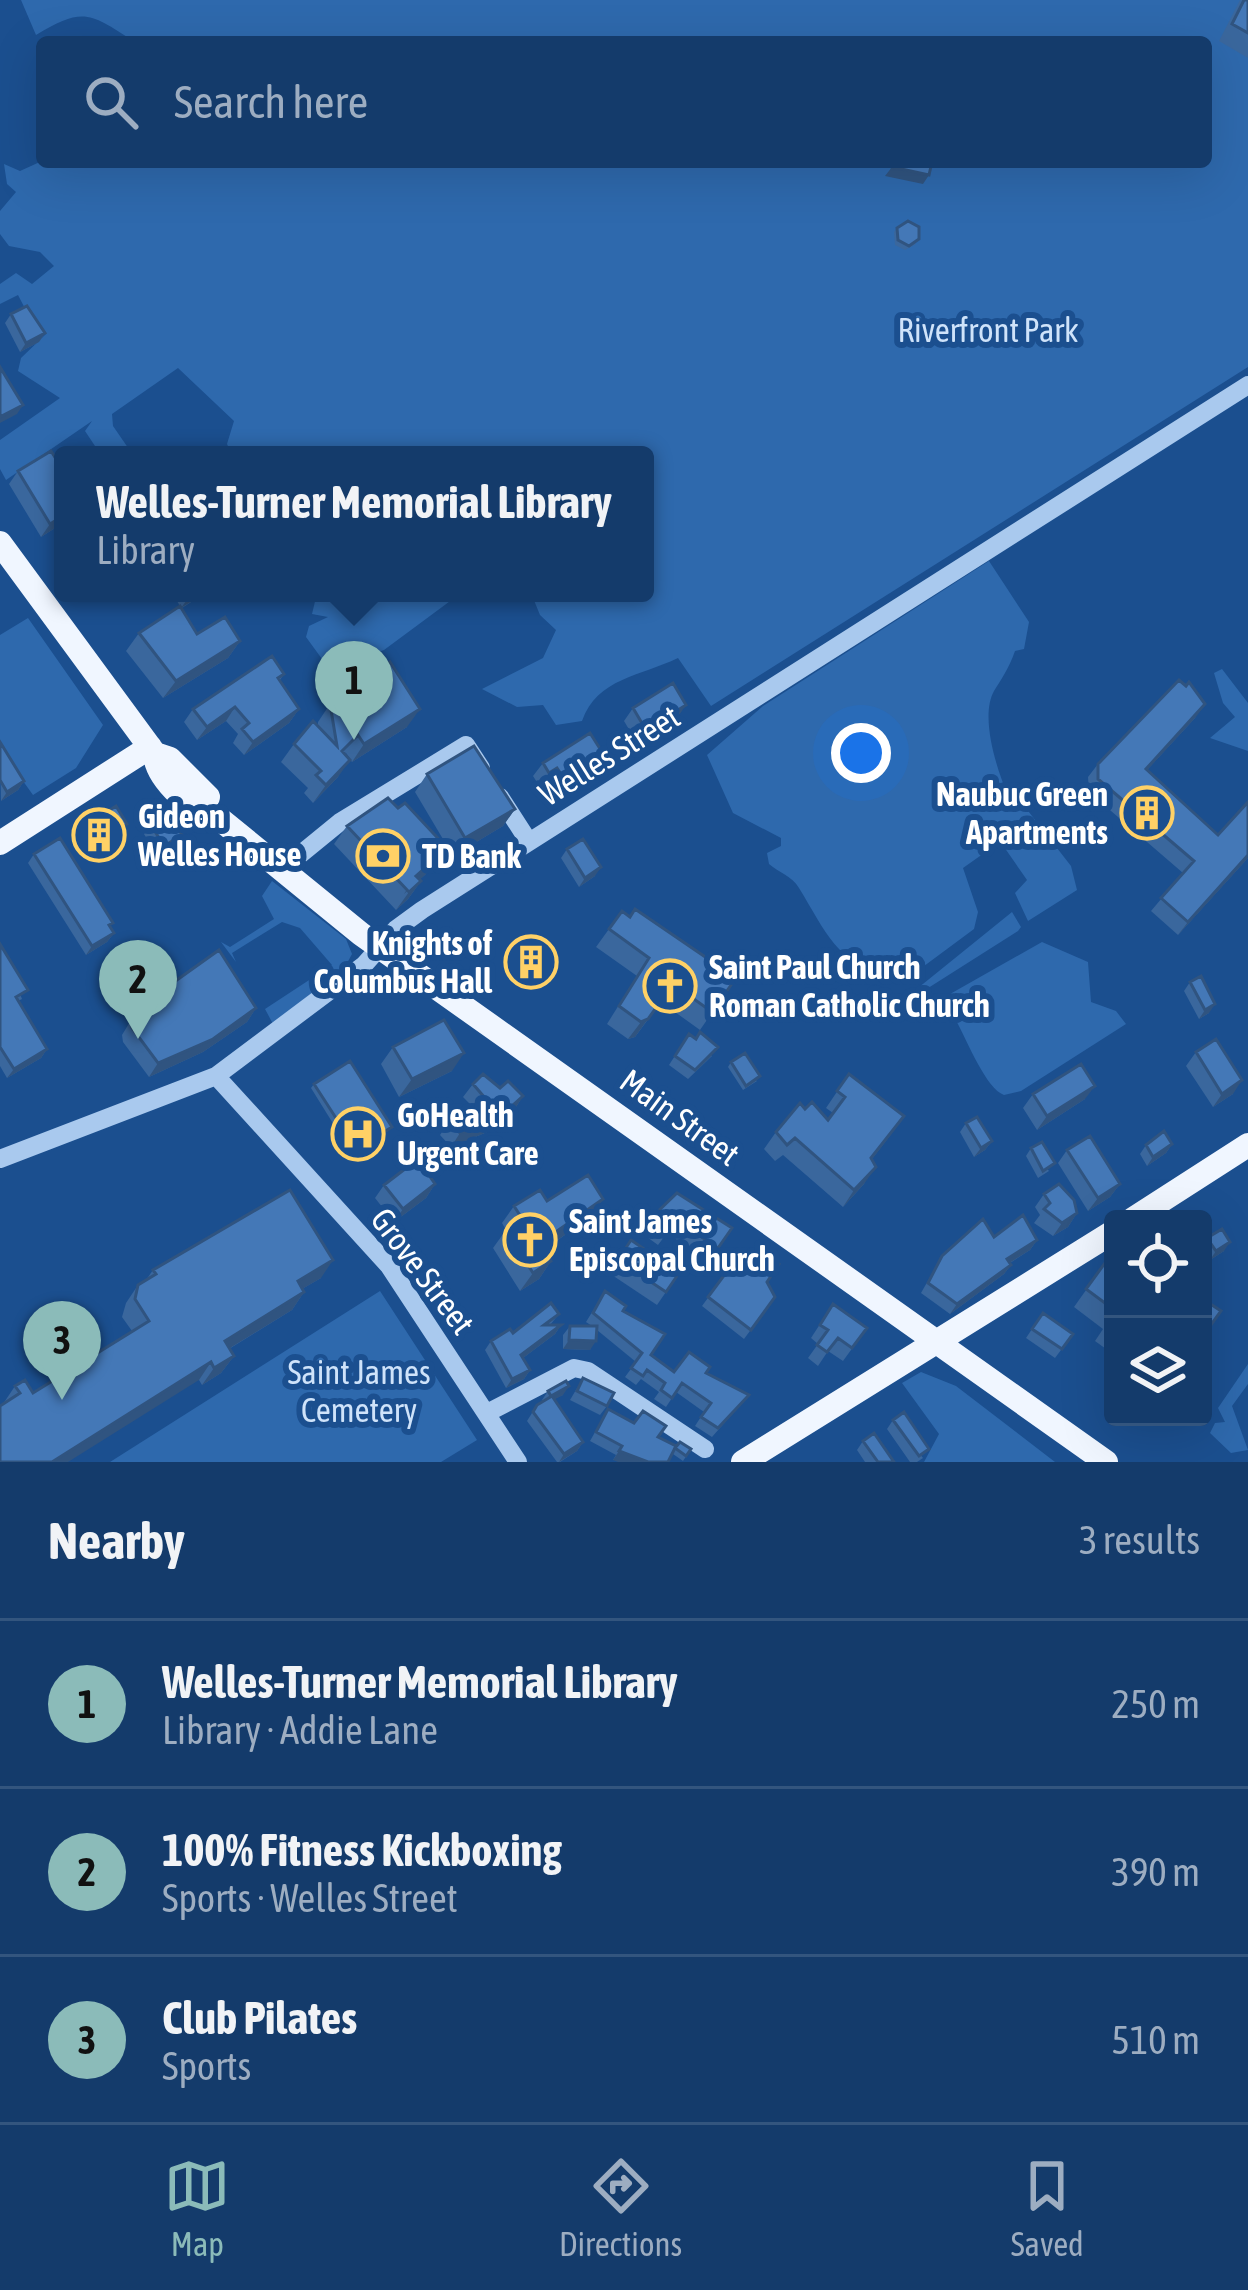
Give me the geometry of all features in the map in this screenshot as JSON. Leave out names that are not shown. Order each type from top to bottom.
[{"type":"main road","name":"Main Street","points":[[0,543],[153,750],[158,769],[206,815],[221,820],[381,948],[1106,1462]]},
{"type":"main road","points":[[0,843],[153,750]]},
{"type":"main road","points":[[1147,1210],[1248,1145]]},
{"type":"main road","points":[[752,1459],[1104,1238]]},
{"type":"street","name":"Welles Street","points":[[0,1159],[216,1076],[381,948],[402,924],[1248,386]]},
{"type":"street","points":[[280,871],[340,822],[466,745],[529,842]]},
{"type":"street","name":"Grove Street","points":[[216,1076],[389,1266],[518,1462]]},
{"type":"street","points":[[487,1413],[574,1368],[588,1371],[705,1449]]},
{"type":"green space","name":"Riverfront Park","points":[[21,0],[1248,0],[1248,367],[711,706],[678,658],[609,687],[582,721],[556,725],[543,705],[517,707],[482,689],[543,658],[556,630],[540,615],[535,602],[654,602],[654,446],[228,446],[234,421],[178,368],[112,414],[113,426],[127,446],[95,446],[85,431],[92,421],[6,480],[0,469],[0,440],[60,398],[18,371],[21,358],[46,334],[31,320],[18,295],[0,304],[0,284],[16,273],[32,284],[54,266],[40,252],[9,246],[0,234],[0,211],[16,192],[7,184],[4,164],[20,171],[36,164],[36,168],[1212,168],[1212,36],[125,36],[87,17],[65,20],[36,35]]},
{"type":"green space","points":[[989,561],[1029,622],[1024,649],[1015,651],[990,701],[994,756],[1007,793],[1018,798],[1071,866],[1077,890],[1028,921],[1015,893],[1027,880],[1002,844],[997,844],[963,868],[978,912],[974,929],[916,972],[893,980],[858,965],[835,944],[796,884],[769,864],[767,853],[781,846],[781,838],[733,813],[707,755],[763,706]]},
{"type":"green space","points":[[315,602],[449,602],[384,650],[361,658],[322,659],[306,637],[309,626],[328,617],[312,614]]},
{"type":"green space","points":[[28,618],[103,725],[76,768],[33,795],[0,749],[0,635]]},
{"type":"green space","points":[[1222,669],[1248,703],[1248,751],[1210,738],[1235,717],[1223,703],[1214,673]]},
{"type":"green space","points":[[272,881],[346,939],[352,954],[345,967],[273,1024],[265,1009],[332,965],[300,928],[282,922],[232,953],[236,962],[221,942],[230,947],[274,919],[262,896]]},
{"type":"green space","points":[[1012,912],[1021,927],[1018,931],[925,990],[918,988]]},
{"type":"green space","points":[[1042,942],[1088,962],[1091,1002],[1116,1011],[1126,1024],[1021,1091],[1004,1095],[988,1080],[943,998]]},
{"type":"green space","name":"Saint James Cemetery","points":[[380,1291],[477,1440],[441,1462],[110,1462]]},
{"type":"green space","points":[[1248,1364],[1248,1384],[1232,1406],[1248,1450],[1231,1453],[1210,1433],[1215,1423],[1225,1422],[1218,1408]]},
{"type":"green space","points":[[921,1372],[956,1386],[1055,1462],[924,1462],[939,1434],[902,1383]]},
{"type":"building","points":[[1248,0],[1248,33],[1232,24]]},
{"type":"building","points":[[897,168],[931,168],[929,175]]},
{"type":"building","points":[[908,221],[919,227],[919,239],[909,246],[898,240],[897,228]]},
{"type":"building","points":[[27,306],[45,333],[26,343],[11,314]]},
{"type":"building","points":[[0,367],[23,405],[0,417]]},
{"type":"building","points":[[51,451],[54,522],[50,524],[18,471]]},
{"type":"building","points":[[180,606],[197,634],[225,617],[240,641],[176,681],[139,633]]},
{"type":"building","points":[[272,656],[284,674],[278,678],[299,709],[253,742],[242,729],[249,723],[235,707],[207,727],[193,709]]},
{"type":"building","points":[[390,662],[420,709],[364,744],[358,735],[342,751],[350,760],[326,785],[316,775],[321,771],[294,744],[313,721],[337,746],[330,704]]},
{"type":"building","name":"Naubuc Green Apartments","points":[[1179,680],[1186,686],[1189,682],[1205,704],[1146,769],[1218,835],[1248,802],[1248,855],[1188,922],[1161,898],[1194,861],[1098,779],[1098,764]]},
{"type":"building","points":[[673,683],[686,705],[646,730],[633,708]]},
{"type":"building","points":[[590,733],[604,755],[565,780],[557,768],[549,773],[543,763]]},
{"type":"building","points":[[0,742],[24,781],[7,792],[0,780]]},
{"type":"building","points":[[474,746],[515,809],[465,838],[427,774]]},
{"type":"building","points":[[388,798],[398,808],[405,803],[447,848],[416,876],[421,881],[409,892],[347,826]]},
{"type":"building","points":[[116,806],[127,824],[91,846],[80,829]]},
{"type":"building","points":[[169,814],[182,835],[164,846],[151,825]]},
{"type":"building","points":[[60,838],[113,923],[109,925],[114,933],[92,946],[34,854]]},
{"type":"building","points":[[583,839],[601,867],[585,878],[567,849]]},
{"type":"building","points":[[635,909],[736,978],[712,1012],[673,984],[641,1022],[619,1006],[649,958],[609,929],[622,911],[630,917]]},
{"type":"building","points":[[534,937],[554,951],[540,969],[521,955]]},
{"type":"building","points":[[0,944],[28,990],[16,997],[47,1049],[14,1069],[0,1047]]},
{"type":"building","points":[[219,950],[256,1008],[213,1039],[158,1063],[131,1021],[143,1014],[139,1007]]},
{"type":"building","points":[[1201,976],[1215,1004],[1205,1010],[1190,982]]},
{"type":"building","points":[[444,1020],[464,1053],[412,1079],[393,1047]]},
{"type":"building","points":[[700,1032],[718,1047],[695,1070],[675,1056],[689,1034],[696,1039]]},
{"type":"building","points":[[1216,1039],[1242,1080],[1222,1094],[1196,1052]]},
{"type":"building","points":[[745,1053],[760,1076],[746,1086],[731,1062]]},
{"type":"building","points":[[350,1061],[392,1127],[356,1149],[314,1084]]},
{"type":"building","points":[[1081,1064],[1095,1086],[1047,1116],[1033,1094]]},
{"type":"building","points":[[483,1074],[500,1088],[508,1081],[523,1096],[501,1116],[460,1133],[449,1121],[485,1098],[473,1084]]},
{"type":"building","points":[[849,1074],[904,1116],[871,1158],[876,1167],[854,1190],[795,1138],[787,1145],[776,1132],[800,1103],[805,1109],[812,1102],[828,1120],[845,1097],[837,1091]]},
{"type":"building","points":[[977,1117],[992,1141],[981,1148],[966,1123]]},
{"type":"building","points":[[1164,1131],[1172,1144],[1153,1157],[1146,1145]]},
{"type":"building","points":[[1090,1136],[1120,1184],[1098,1198],[1067,1150]]},
{"type":"building","points":[[1042,1142],[1055,1163],[1043,1171],[1031,1148]]},
{"type":"building","points":[[418,1159],[435,1184],[403,1209],[384,1185]]},
{"type":"building","points":[[588,1175],[603,1199],[540,1243],[551,1261],[533,1273],[506,1230],[523,1220],[514,1206],[540,1190],[547,1201]]},
{"type":"building","points":[[1059,1184],[1074,1200],[1077,1213],[1062,1223],[1044,1209],[1050,1203],[1044,1194]]},
{"type":"building","points":[[290,1190],[333,1260],[298,1281],[304,1292],[225,1341],[234,1356],[214,1368],[211,1362],[52,1462],[0,1462],[0,1406],[20,1393],[15,1386],[25,1380],[33,1393],[149,1321],[135,1299],[138,1285],[156,1274],[153,1270]]},
{"type":"building","points":[[677,1193],[732,1228],[718,1248],[676,1220],[668,1231],[650,1219]]},
{"type":"building","points":[[1023,1215],[1037,1240],[1007,1259],[1011,1265],[957,1304],[928,1283],[942,1256],[983,1219],[994,1237]]},
{"type":"building","points":[[1222,1229],[1230,1242],[1216,1251],[1212,1235]]},
{"type":"building","points":[[631,1240],[679,1273],[666,1292],[618,1260]]},
{"type":"building","points":[[764,1253],[779,1264],[767,1282],[775,1297],[751,1330],[708,1297],[737,1258],[749,1264]]},
{"type":"building","points":[[1104,1264],[1104,1302],[1086,1289]]},
{"type":"building","points":[[605,1291],[626,1306],[623,1311],[665,1334],[651,1355],[674,1372],[689,1352],[710,1367],[706,1373],[749,1395],[718,1428],[701,1417],[711,1403],[682,1383],[672,1398],[661,1390],[665,1383],[647,1370],[643,1376],[631,1368],[642,1353],[593,1313]]},
{"type":"building","points":[[551,1303],[559,1314],[544,1325],[561,1325],[521,1355],[530,1370],[512,1379],[491,1341],[510,1329],[513,1333]]},
{"type":"building","points":[[833,1304],[867,1328],[852,1348],[838,1338],[827,1352],[817,1345],[828,1330],[820,1325]]},
{"type":"building","points":[[1043,1313],[1073,1334],[1062,1349],[1032,1329]]},
{"type":"building","points":[[570,1326],[597,1326],[596,1341],[569,1340]]},
{"type":"building","points":[[583,1378],[614,1393],[607,1406],[577,1391]]},
{"type":"building","points":[[566,1381],[569,1386],[551,1396],[548,1391]]},
{"type":"building","points":[[552,1396],[583,1442],[564,1454],[533,1412]]},
{"type":"building","points":[[608,1409],[634,1423],[643,1411],[666,1426],[658,1437],[676,1446],[668,1462],[648,1462],[619,1451],[622,1446],[596,1432]]},
{"type":"building","points":[[904,1412],[929,1449],[919,1456],[893,1420]]},
{"type":"building","points":[[874,1433],[894,1462],[878,1462],[863,1441]]},
{"type":"building","points":[[680,1442],[691,1449],[686,1456],[675,1448]]},
{"type":"place","name":"Welles-Turner Memorial Library","points":[[354,740]]},
{"type":"place","name":"Naubuc Green Apartments","points":[[1147,813]]},
{"type":"place","name":"Gideon Welles House","points":[[99,835]]},
{"type":"place","name":"TD Bank","points":[[383,856]]},
{"type":"place","name":"Knights of Columbus Hall","points":[[531,962]]},
{"type":"place","name":"Saint Paul Church Roman Catholic Church","points":[[670,986]]},
{"type":"place","name":"100% Fitness Kickboxing","points":[[138,1039]]},
{"type":"place","name":"GoHealth Urgent Care","points":[[358,1134]]},
{"type":"place","name":"Saint James Episcopal Church","points":[[530,1240]]},
{"type":"place","name":"Club Pilates","points":[[62,1400]]}]
